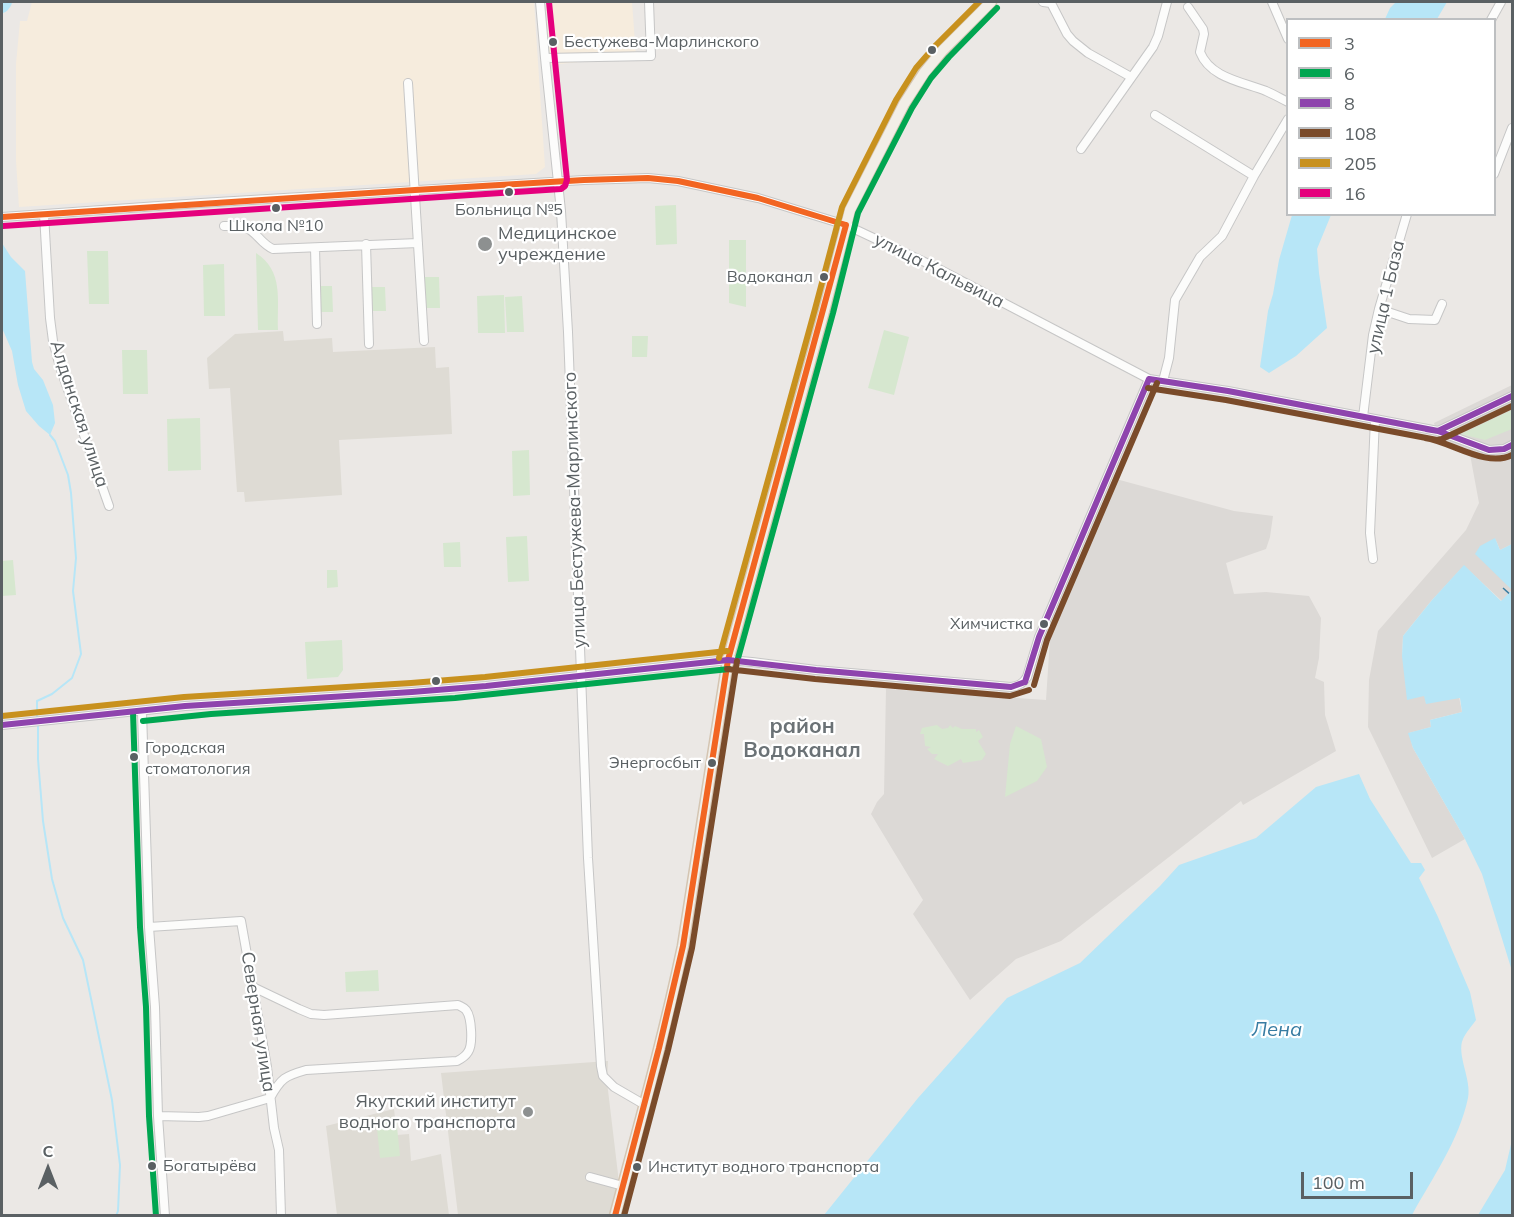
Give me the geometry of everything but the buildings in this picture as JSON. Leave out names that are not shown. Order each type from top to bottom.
[{"type":"main road","points":[[615,1215],[675,986],[728,660],[850,210],[904,104],[924,73],[942,51],[991,2]]},
{"type":"street","name":"улица Бестужева-Марлинского","points":[[540,2],[561,211],[568,332],[588,858],[601,1066],[603,1076],[614,1087],[645,1105]]},
{"type":"street","points":[[545,58],[651,56],[649,2]]},
{"type":"street","points":[[1050,2],[1066,34],[1073,41],[1088,53],[1131,77]]},
{"type":"street","points":[[1081,149],[1147,57],[1155,42],[1167,2]]},
{"type":"street","points":[[1272,2],[1286,37]]},
{"type":"street","points":[[1492,18],[1501,2]]},
{"type":"street","points":[[1188,7],[1203,29],[1204,34],[1200,47],[1202,56],[1217,73],[1268,92],[1286,101]]},
{"type":"street","points":[[408,83],[424,341]]},
{"type":"street","points":[[1155,115],[1254,176]]},
{"type":"street","points":[[1162,381],[1169,358],[1175,300],[1200,257],[1222,236],[1286,121]]},
{"type":"street","points":[[1496,169],[1512,128]]},
{"type":"street","name":"улица Кальвица","points":[[2,217],[558,182],[648,178],[678,181],[758,198],[846,225],[933,266],[1149,379],[1438,431],[1489,450],[1504,449],[1512,445]]},
{"type":"street","name":"Алданская улица","points":[[44,214],[53,341],[60,368],[109,506]]},
{"type":"street","name":"улица 1 База","points":[[1363,417],[1373,335],[1406,216]]},
{"type":"street","points":[[224,226],[248,228],[273,249],[417,243]]},
{"type":"street","points":[[366,244],[369,344]]},
{"type":"street","points":[[315,248],[317,324]]},
{"type":"street","points":[[1379,309],[1409,319],[1435,320],[1442,304]]},
{"type":"street","points":[[2,724],[185,706],[421,692],[728,660],[1011,687],[1021,684],[1025,682],[1039,637],[1149,379]]},
{"type":"street","points":[[1438,431],[1512,396]]},
{"type":"street","points":[[1373,559],[1370,533],[1375,419]]},
{"type":"street","points":[[142,712],[149,927],[156,1007],[158,1116],[165,1215]]},
{"type":"street","name":"Северная улица","points":[[149,927],[242,921],[279,1150],[281,1215]]},
{"type":"street","points":[[158,1116],[199,1118],[270,1098],[279,1082],[290,1075],[306,1070],[457,1061],[464,1058],[471,1044],[470,1018],[465,1009],[458,1005],[312,1014],[253,987]]},
{"type":"street","points":[[590,1176],[623,1186]]},
{"type":"shaded area","points":[[32,2],[534,2],[545,167],[536,174],[19,207],[16,161],[16,64],[20,21],[27,21]]},
{"type":"shaded area","points":[[546,2],[632,2],[636,56],[550,65]]},
{"type":"shaded area","points":[[283,331],[284,341],[332,338],[333,352],[435,347],[436,368],[449,367],[452,434],[339,440],[342,495],[245,502],[244,492],[237,492],[230,388],[209,389],[207,358],[235,334]]},
{"type":"shaded area","points":[[1512,385],[1512,544],[1500,550],[1495,538],[1512,590],[1502,601],[1464,566],[1403,636],[1402,656],[1425,696],[1426,703],[1459,697],[1462,712],[1430,720],[1431,727],[1409,733],[1413,748],[1465,839],[1432,858],[1368,727],[1369,680],[1378,631],[1466,530],[1479,503],[1469,449],[1439,440],[1434,423]]},
{"type":"shaded area","points":[[1116,479],[1234,511],[1273,516],[1266,549],[1226,563],[1234,594],[1266,592],[1309,596],[1321,618],[1319,658],[1315,678],[1324,682],[1325,715],[1336,751],[1243,805],[1241,801],[1061,941],[1016,959],[970,1000],[913,914],[923,900],[871,814],[884,794],[886,689],[1046,700],[1050,639]]},
{"type":"shaded area","name":"Якутский институт водного транспорта","points":[[608,1061],[607,1082],[618,1174],[618,1196],[614,1215],[458,1215],[441,1073]]},
{"type":"shaded area","points":[[394,1109],[397,1135],[409,1134],[411,1161],[441,1154],[449,1215],[337,1215],[326,1126]]},
{"type":"green space","points":[[676,205],[677,244],[656,245],[655,206]]},
{"type":"green space","points":[[729,240],[746,240],[746,307],[729,303]]},
{"type":"green space","points":[[87,251],[108,251],[109,304],[89,304]]},
{"type":"green space","points":[[256,253],[265,260],[275,277],[278,297],[278,330],[258,330]]},
{"type":"green space","points":[[224,264],[225,316],[204,316],[203,265]]},
{"type":"green space","points":[[424,277],[439,277],[440,308],[424,308]]},
{"type":"green space","points":[[319,286],[332,286],[333,312],[319,312]]},
{"type":"green space","points":[[371,287],[385,287],[386,311],[372,311]]},
{"type":"green space","points":[[504,295],[505,333],[478,333],[477,296]]},
{"type":"green space","points":[[522,296],[524,332],[507,332],[505,297]]},
{"type":"green space","points":[[884,330],[909,337],[894,395],[868,388]]},
{"type":"green space","points":[[632,336],[648,336],[647,357],[632,357]]},
{"type":"green space","points":[[122,350],[147,350],[148,394],[123,394]]},
{"type":"green space","points":[[1512,410],[1512,429],[1485,440],[1461,434]]},
{"type":"green space","points":[[200,418],[201,470],[168,471],[167,419]]},
{"type":"green space","points":[[529,450],[530,495],[513,496],[512,451]]},
{"type":"green space","points":[[527,536],[529,581],[508,582],[506,537]]},
{"type":"green space","points":[[460,542],[461,567],[444,567],[443,543]]},
{"type":"green space","points":[[13,560],[16,595],[2,596],[2,561]]},
{"type":"green space","points":[[327,570],[337,570],[338,587],[327,588]]},
{"type":"green space","points":[[342,640],[343,670],[338,677],[307,679],[305,642]]},
{"type":"green space","points":[[937,725],[942,729],[950,725],[953,728],[955,726],[962,729],[976,729],[976,732],[979,730],[983,737],[978,741],[986,754],[982,760],[963,763],[961,759],[948,766],[934,759],[938,754],[932,754],[927,749],[931,747],[925,746],[924,734],[920,734],[922,728]]},
{"type":"green space","points":[[1016,726],[1041,739],[1047,767],[1037,781],[1005,797],[1010,744]]},
{"type":"green space","points":[[378,970],[379,991],[346,992],[345,972]]},
{"type":"green space","points":[[396,1117],[400,1156],[380,1158],[376,1119]]},
{"type":"water","points":[[1396,2],[1447,2],[1438,18],[1385,18]]},
{"type":"water","points":[[1292,216],[1331,216],[1317,249],[1327,328],[1296,356],[1269,373],[1260,367],[1268,311]]},
{"type":"water","points":[[2,243],[11,257],[25,271],[32,362],[34,369],[43,380],[53,405],[55,423],[50,435],[26,411],[18,385],[12,351],[2,328]]},
{"type":"water","points":[[1495,538],[1500,550],[1512,544],[1512,590],[1475,554],[1480,546]]},
{"type":"water","points":[[1464,565],[1501,601],[1512,590],[1512,971],[1482,874],[1465,839],[1413,748],[1408,733],[1431,727],[1430,720],[1462,712],[1460,698],[1426,704],[1424,696],[1407,700],[1402,656],[1403,636]]},
{"type":"water","name":"Лена","points":[[1359,774],[1370,799],[1411,863],[1421,863],[1425,870],[1419,878],[1470,992],[1476,1020],[1464,1036],[1461,1045],[1469,1091],[1464,1114],[1444,1159],[1412,1215],[824,1215],[918,1098],[1007,998],[1080,963],[1179,865],[1256,838],[1316,787]]},
{"type":"water","points":[[1512,1140],[1512,1215],[1478,1215],[1505,1170]]},
{"type":"waterway","points":[[2,6],[5,2]]},
{"type":"waterway","points":[[37,720],[37,701],[52,694],[72,678],[81,654],[73,591],[76,558],[71,493],[68,475],[55,441],[50,435]]},
{"type":"waterway","points":[[38,725],[43,821],[52,879],[63,918],[83,960],[112,1100],[120,1165],[116,1216]]},
{"type":"ferry route","points":[[1503,588],[1512,596]]},
{"type":"transit line","name":"16","points":[[3,226],[561,189],[567,180],[549,2]]},
{"type":"transit line","name":"205","points":[[719,658],[842,207],[896,100],[916,68],[979,2]]},
{"type":"transit line","name":"6","points":[[737,662],[833,313],[858,213],[912,108],[931,78],[997,8]]},
{"type":"transit line","name":"3","points":[[2,217],[415,190],[648,178],[678,181],[758,198],[846,225]]},
{"type":"transit line","name":"3","points":[[615,1216],[683,946],[728,660],[846,225]]},
{"type":"transit line","name":"8","points":[[1149,379],[1228,391],[1438,431],[1512,396]]},
{"type":"transit line","name":"8","points":[[1025,682],[1039,637],[1149,379]]},
{"type":"transit line","name":"108","points":[[1034,685],[1047,640],[1157,383]]},
{"type":"transit line","name":"108","points":[[1148,388],[1226,400],[1437,440],[1512,406]]},
{"type":"transit line","name":"8","points":[[1426,429],[1438,431],[1489,450],[1504,449],[1512,445]]},
{"type":"transit line","name":"108","points":[[1425,438],[1480,456],[1502,458],[1512,455]]},
{"type":"transit line","name":"205","points":[[2,716],[184,697],[485,677],[727,651]]},
{"type":"transit line","name":"8","points":[[2,725],[185,706],[486,686],[728,660],[1011,687],[1025,682]]},
{"type":"transit line","name":"108","points":[[624,1216],[668,1050],[692,948],[737,661]]},
{"type":"transit line","name":"108","points":[[727,669],[1010,696],[1029,690]]},
{"type":"transit line","name":"6","points":[[143,721],[211,714],[455,698],[729,669]]},
{"type":"transit line","name":"6","points":[[133,712],[140,927],[156,1216]]},
{"type":"place","name":"Бестужева-Марлинского","points":[[553,42]]},
{"type":"place","name":"Больница №5","points":[[509,192]]},
{"type":"place","name":"Школа №10","points":[[276,208]]},
{"type":"place","name":"Медицинское учреждение","points":[[485,244]]},
{"type":"place","name":"Водоканал","points":[[824,277]]},
{"type":"place","name":"Химчистка","points":[[1044,624]]},
{"type":"place","name":"Городская стоматология","points":[[134,757]]},
{"type":"place","name":"Энергосбыт","points":[[712,763]]},
{"type":"place","name":"Якутский институт водного транспорта","points":[[528,1112]]},
{"type":"place","name":"Богатырёва","points":[[152,1166]]},
{"type":"place","name":"Институт водного транспорта","points":[[637,1167]]},
{"type":"district","name":"район Водоканал","points":[[802,739]]}]
